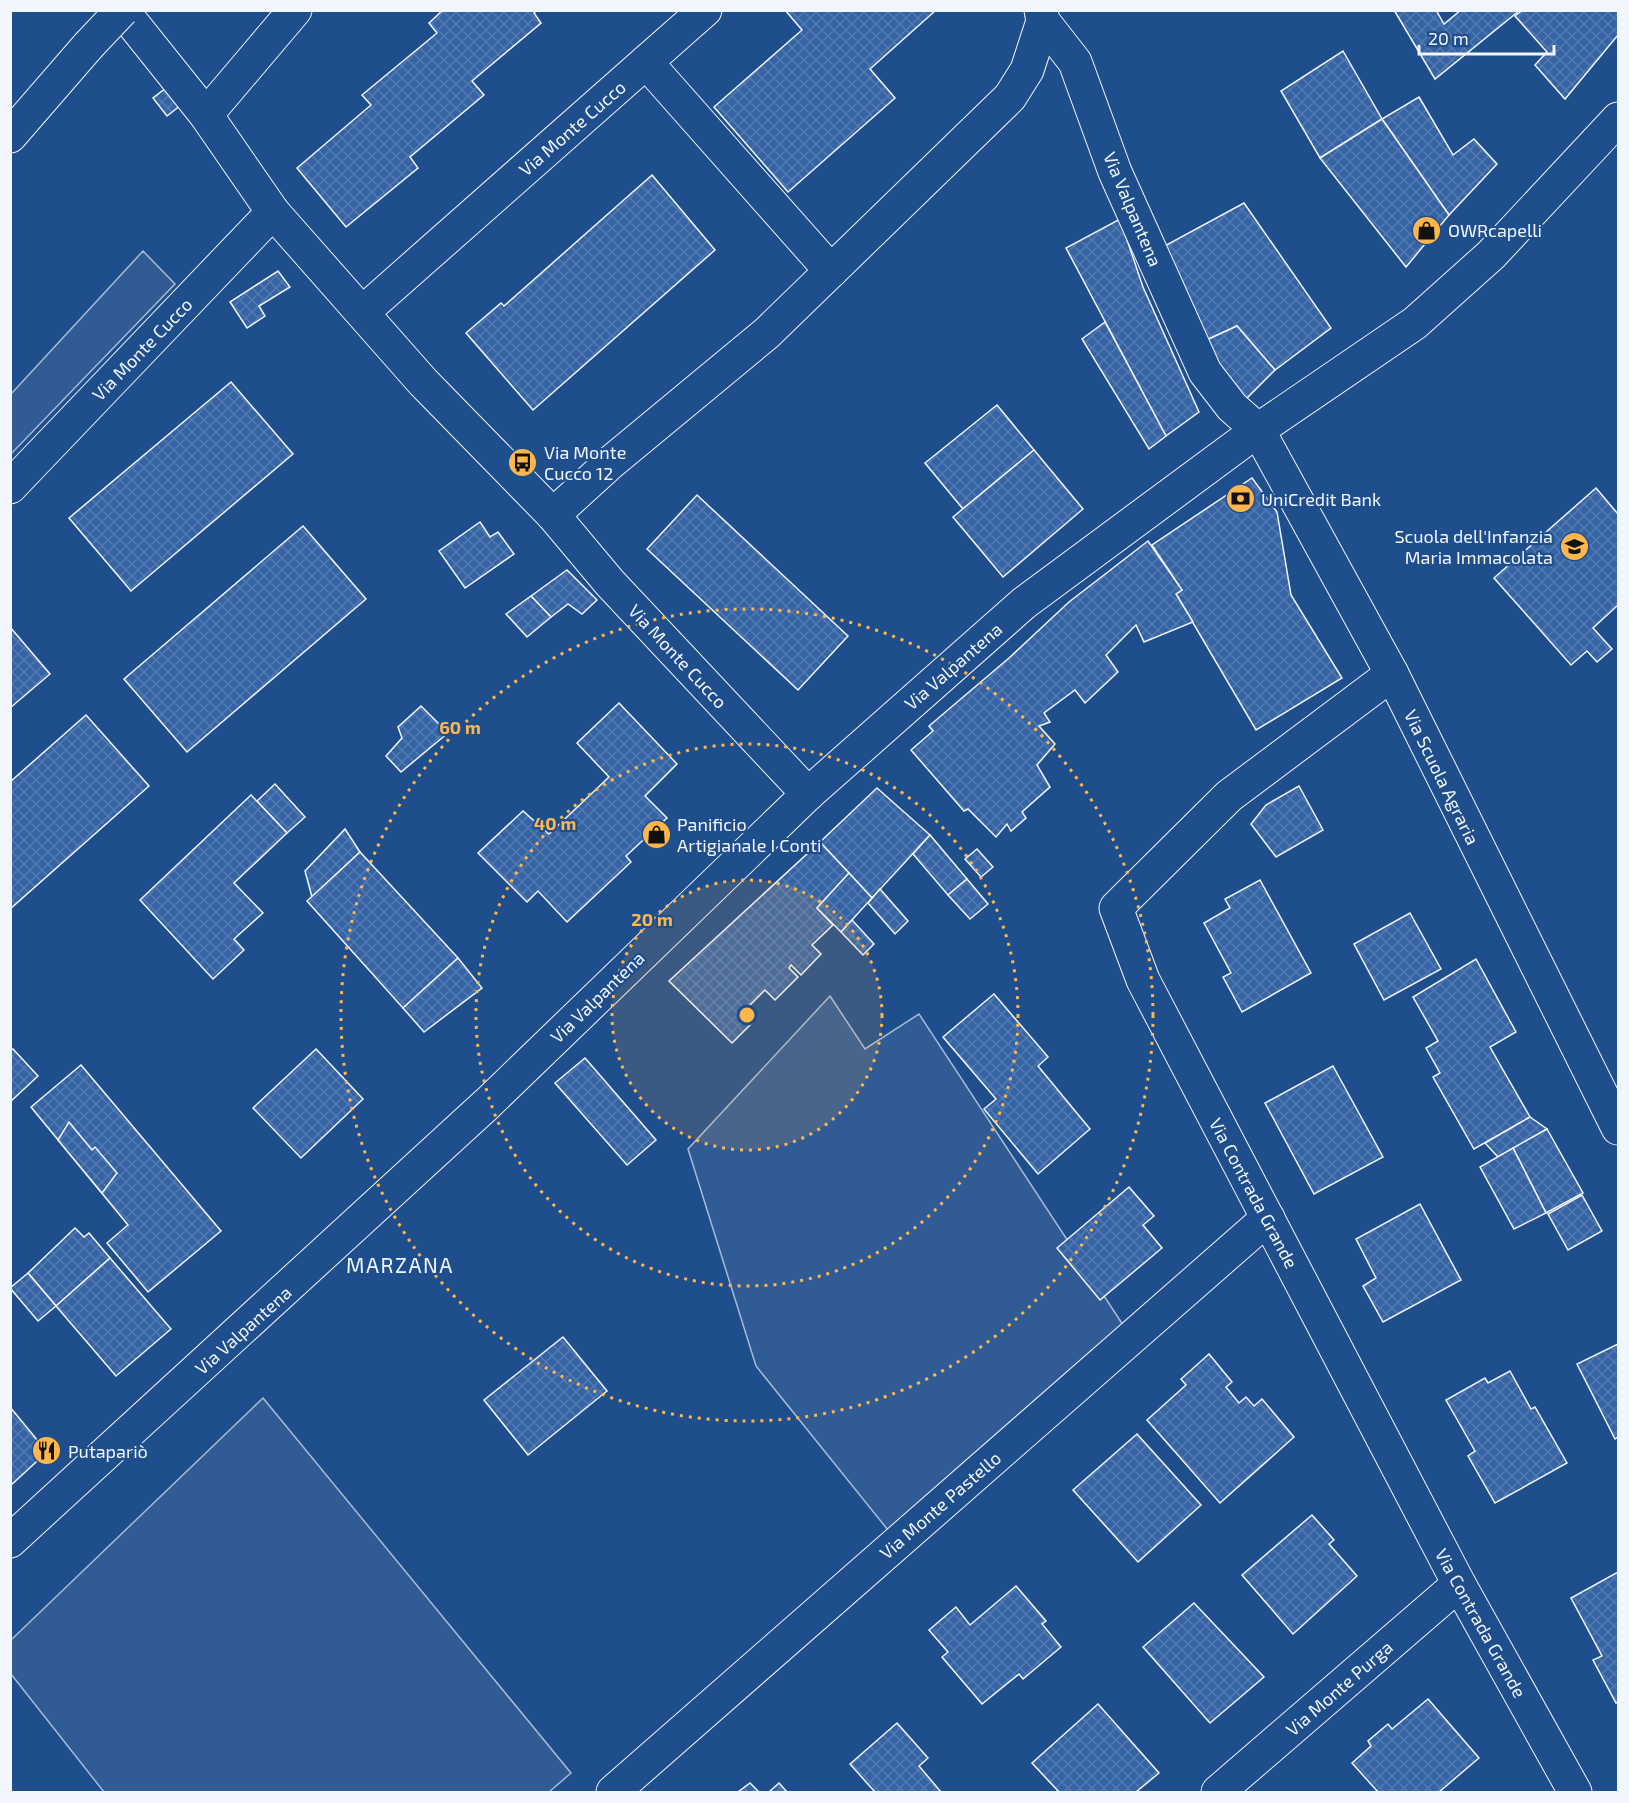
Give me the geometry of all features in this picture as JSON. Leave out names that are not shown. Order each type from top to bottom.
[{"type":"main road","points":[[10,136],[122,10]]},
{"type":"main road","name":"Via Monte Cucco","points":[[122,10],[206,115],[273,212],[423,382],[553,515],[610,583],[808,794]]},
{"type":"main road","points":[[206,115],[295,10]]},
{"type":"main road","name":"Via Monte Cucco","points":[[363,312],[705,10]]},
{"type":"main road","points":[[553,515],[610,463],[767,333],[1010,97],[1027,70],[1042,16]]},
{"type":"main road","name":"Via Valpantena","points":[[1042,16],[1075,62],[1115,172],[1205,372],[1232,407],[1258,430]]},
{"type":"main road","points":[[646,62],[831,271]]},
{"type":"main road","name":"Via Valpantena","points":[[10,1541],[488,1103],[808,794],[1024,603],[1258,430],[1415,323],[1491,255],[1618,119]]},
{"type":"main road","name":"Via Monte Cucco","points":[[10,487],[273,212]]},
{"type":"main road","name":"Via Scuola Agraria","points":[[1258,430],[1392,674],[1618,1128]]},
{"type":"main road","name":"Via Contrada Grande","points":[[1392,674],[1229,796],[1116,908],[1143,980],[1459,1584],[1575,1792]]},
{"type":"main road","name":"Via Monte Pastello","points":[[613,1792],[1268,1218]]},
{"type":"main road","name":"Via Monte Purga","points":[[1218,1792],[1459,1584]]},
{"type":"shaded area","points":[[143,251],[175,284],[11,454],[11,394]]},
{"type":"shaded area","points":[[830,996],[865,1049],[919,1014],[1125,1328],[896,1540],[756,1366],[688,1149]]},
{"type":"shaded area","points":[[263,1398],[571,1773],[549,1792],[104,1792],[11,1674],[11,1640]]},
{"type":"building","points":[[443,10],[537,10],[534,13],[541,23],[472,81],[484,95],[410,157],[418,168],[346,227],[297,168],[371,105],[362,95],[437,33],[429,23]]},
{"type":"building","points":[[785,10],[936,10],[870,69],[895,98],[788,192],[714,107],[802,30]]},
{"type":"building","points":[[1394,10],[1436,10],[1444,24],[1461,10],[1520,10],[1435,79]]},
{"type":"building","points":[[1523,10],[1618,10],[1618,35],[1565,99],[1535,65],[1547,52],[1515,16]]},
{"type":"building","points":[[1343,51],[1382,119],[1320,158],[1281,91]]},
{"type":"building","points":[[166,88],[181,105],[167,116],[153,98]]},
{"type":"building","points":[[1419,97],[1453,155],[1474,139],[1497,164],[1449,215],[1382,119]]},
{"type":"building","points":[[1382,119],[1449,215],[1406,267],[1320,158]]},
{"type":"building","points":[[652,175],[715,250],[533,410],[466,333],[501,303],[504,306]]},
{"type":"building","points":[[1244,203],[1331,328],[1275,370],[1237,326],[1200,343],[1159,249]]},
{"type":"building","points":[[1120,219],[1143,287],[1199,412],[1166,436],[1066,248]]},
{"type":"building","points":[[278,271],[290,287],[259,306],[265,316],[247,328],[230,302]]},
{"type":"building","points":[[1105,322],[1166,436],[1149,449],[1082,339]]},
{"type":"building","points":[[1237,326],[1275,370],[1243,402],[1200,343]]},
{"type":"building","points":[[231,382],[293,454],[131,591],[69,518]]},
{"type":"building","points":[[997,405],[1034,450],[963,509],[925,463]]},
{"type":"building","points":[[1034,450],[1083,509],[1003,577],[953,517]]},
{"type":"building","points":[[1252,478],[1277,512],[1291,595],[1342,678],[1256,730],[1176,594],[1182,590],[1152,545]]},
{"type":"building","name":"Scuola dell'Infanzia Maria Immacolata","points":[[1596,488],[1618,514],[1618,605],[1593,628],[1612,649],[1597,662],[1587,651],[1571,665],[1494,578]]},
{"type":"building","points":[[697,495],[848,636],[798,690],[647,549]]},
{"type":"building","points":[[480,522],[490,537],[498,532],[514,554],[465,588],[439,551]]},
{"type":"building","points":[[303,526],[366,599],[187,752],[124,679]]},
{"type":"building","points":[[1148,541],[1182,590],[1176,594],[1193,622],[1144,642],[1136,625],[1106,655],[1118,672],[1085,703],[1075,690],[1044,713],[1050,722],[1039,726],[1055,744],[1037,765],[1050,787],[1022,812],[1026,818],[1011,831],[1007,824],[996,837],[968,809],[964,811],[911,750],[933,731],[929,726],[1009,658],[1069,602]]},
{"type":"building","points":[[567,570],[597,600],[582,614],[568,604],[551,617],[531,596]]},
{"type":"building","points":[[531,596],[551,617],[527,637],[506,614]]},
{"type":"building","points":[[10,627],[50,674],[10,708]]},
{"type":"building","points":[[619,703],[677,764],[645,796],[667,818],[626,856],[631,862],[567,922],[538,891],[527,902],[478,853],[523,811],[549,834],[609,777],[577,743]]},
{"type":"building","points":[[421,706],[448,733],[401,772],[386,756],[402,738],[398,727]]},
{"type":"building","points":[[86,715],[149,786],[10,909],[10,782]]},
{"type":"building","points":[[275,784],[305,817],[287,833],[257,801]]},
{"type":"building","points":[[1299,786],[1323,830],[1276,857],[1251,824],[1266,805]]},
{"type":"building","points":[[877,788],[930,835],[872,898],[820,842]]},
{"type":"building","points":[[251,795],[287,833],[234,883],[263,913],[234,939],[244,950],[213,979],[140,900]]},
{"type":"building","points":[[345,829],[360,852],[312,897],[305,871]]},
{"type":"building","points":[[930,835],[967,879],[948,895],[913,854]]},
{"type":"building","points":[[820,842],[849,873],[817,908],[833,925],[812,945],[821,954],[801,975],[791,965],[789,968],[798,977],[775,1000],[765,990],[744,1011],[754,1021],[732,1043],[669,981]]},
{"type":"building","points":[[977,849],[993,867],[981,877],[965,859]]},
{"type":"building","points":[[360,852],[458,958],[403,1008],[307,901]]},
{"type":"building","points":[[849,873],[872,898],[841,932],[817,908]]},
{"type":"building","points":[[967,879],[988,904],[970,919],[948,895]]},
{"type":"building","points":[[1260,880],[1311,973],[1242,1012],[1223,977],[1231,973],[1204,923],[1230,908],[1225,899]]},
{"type":"building","points":[[880,889],[908,921],[895,934],[868,903]]},
{"type":"building","points":[[1410,913],[1441,969],[1384,1000],[1354,944]]},
{"type":"building","points":[[852,920],[874,944],[863,955],[841,932]]},
{"type":"building","points":[[458,958],[482,988],[424,1032],[403,1008]]},
{"type":"building","points":[[1476,959],[1516,1032],[1490,1047],[1530,1117],[1474,1149],[1433,1077],[1440,1073],[1426,1048],[1438,1041],[1413,997]]},
{"type":"building","points":[[994,994],[1048,1057],[1038,1066],[1090,1129],[1038,1174],[984,1109],[996,1099],[943,1037]]},
{"type":"building","points":[[13,1049],[38,1076],[10,1102],[10,1051]]},
{"type":"building","points":[[316,1049],[363,1099],[301,1158],[253,1108]]},
{"type":"building","points":[[585,1058],[656,1140],[627,1165],[555,1083]]},
{"type":"building","points":[[81,1065],[221,1231],[148,1292],[107,1243],[128,1225],[31,1107]]},
{"type":"building","points":[[1333,1066],[1383,1157],[1314,1194],[1265,1103]]},
{"type":"building","points":[[1530,1117],[1547,1129],[1498,1157],[1485,1143]]},
{"type":"building","points":[[69,1122],[92,1150],[95,1147],[117,1173],[102,1193],[58,1140]]},
{"type":"building","points":[[1547,1129],[1583,1193],[1546,1213],[1513,1148]]},
{"type":"building","points":[[1513,1148],[1546,1213],[1514,1229],[1480,1167]]},
{"type":"building","points":[[1129,1187],[1154,1216],[1143,1225],[1162,1248],[1100,1300],[1057,1248]]},
{"type":"building","points":[[1582,1195],[1602,1231],[1568,1250],[1548,1214]]},
{"type":"building","points":[[1420,1204],[1461,1280],[1383,1322],[1363,1286],[1376,1278],[1356,1239]]},
{"type":"building","points":[[75,1228],[84,1237],[89,1233],[110,1258],[56,1306],[28,1273]]},
{"type":"building","points":[[110,1258],[171,1329],[116,1376],[56,1306]]},
{"type":"building","points":[[28,1273],[56,1306],[38,1321],[10,1288]]},
{"type":"building","points":[[563,1337],[607,1391],[528,1455],[484,1400]]},
{"type":"building","points":[[1618,1344],[1618,1437],[1615,1439],[1577,1364]]},
{"type":"building","points":[[1209,1354],[1232,1382],[1226,1387],[1239,1403],[1246,1397],[1254,1406],[1262,1399],[1294,1437],[1220,1503],[1147,1420],[1186,1385],[1181,1379]]},
{"type":"building","points":[[1510,1371],[1531,1409],[1535,1407],[1567,1463],[1495,1503],[1468,1456],[1475,1451],[1446,1400],[1485,1378],[1488,1383]]},
{"type":"building","points":[[10,1407],[47,1452],[10,1486]]},
{"type":"building","points":[[1137,1434],[1201,1505],[1138,1562],[1073,1490]]},
{"type":"building","points":[[1312,1515],[1334,1540],[1329,1544],[1357,1576],[1293,1634],[1242,1575]]},
{"type":"building","points":[[1618,1572],[1618,1702],[1616,1703],[1593,1660],[1602,1656],[1571,1598]]},
{"type":"building","points":[[1016,1586],[1046,1621],[1042,1624],[1061,1647],[1023,1679],[1019,1674],[982,1704],[942,1657],[948,1652],[929,1630],[956,1607],[970,1625]]},
{"type":"building","points":[[1194,1603],[1264,1677],[1210,1723],[1143,1647]]},
{"type":"building","points":[[1428,1699],[1479,1758],[1439,1792],[1378,1792],[1352,1763],[1371,1746],[1368,1741],[1388,1724],[1392,1729]]},
{"type":"building","points":[[1098,1704],[1159,1773],[1136,1792],[1059,1792],[1032,1763]]},
{"type":"building","points":[[897,1723],[928,1758],[919,1766],[941,1792],[875,1792],[850,1764]]},
{"type":"building","points":[[750,1783],[759,1792],[738,1792]]},
{"type":"building","points":[[779,1783],[787,1792],[769,1792]]},
{"type":"place","name":"OWRcapelli","points":[[1427,230]]},
{"type":"place","name":"Via Monte Cucco 12","points":[[523,462]]},
{"type":"place","name":"UniCredit Bank","points":[[1240,499]]},
{"type":"place","name":"Scuola dell'Infanzia Maria Immacolata","points":[[1574,546]]},
{"type":"place","name":"Panificio Artigianale I Conti","points":[[656,834]]},
{"type":"place","name":"Putapariò","points":[[47,1451]]},
{"type":"district","name":"MARZANA","points":[[400,1264]]}]
